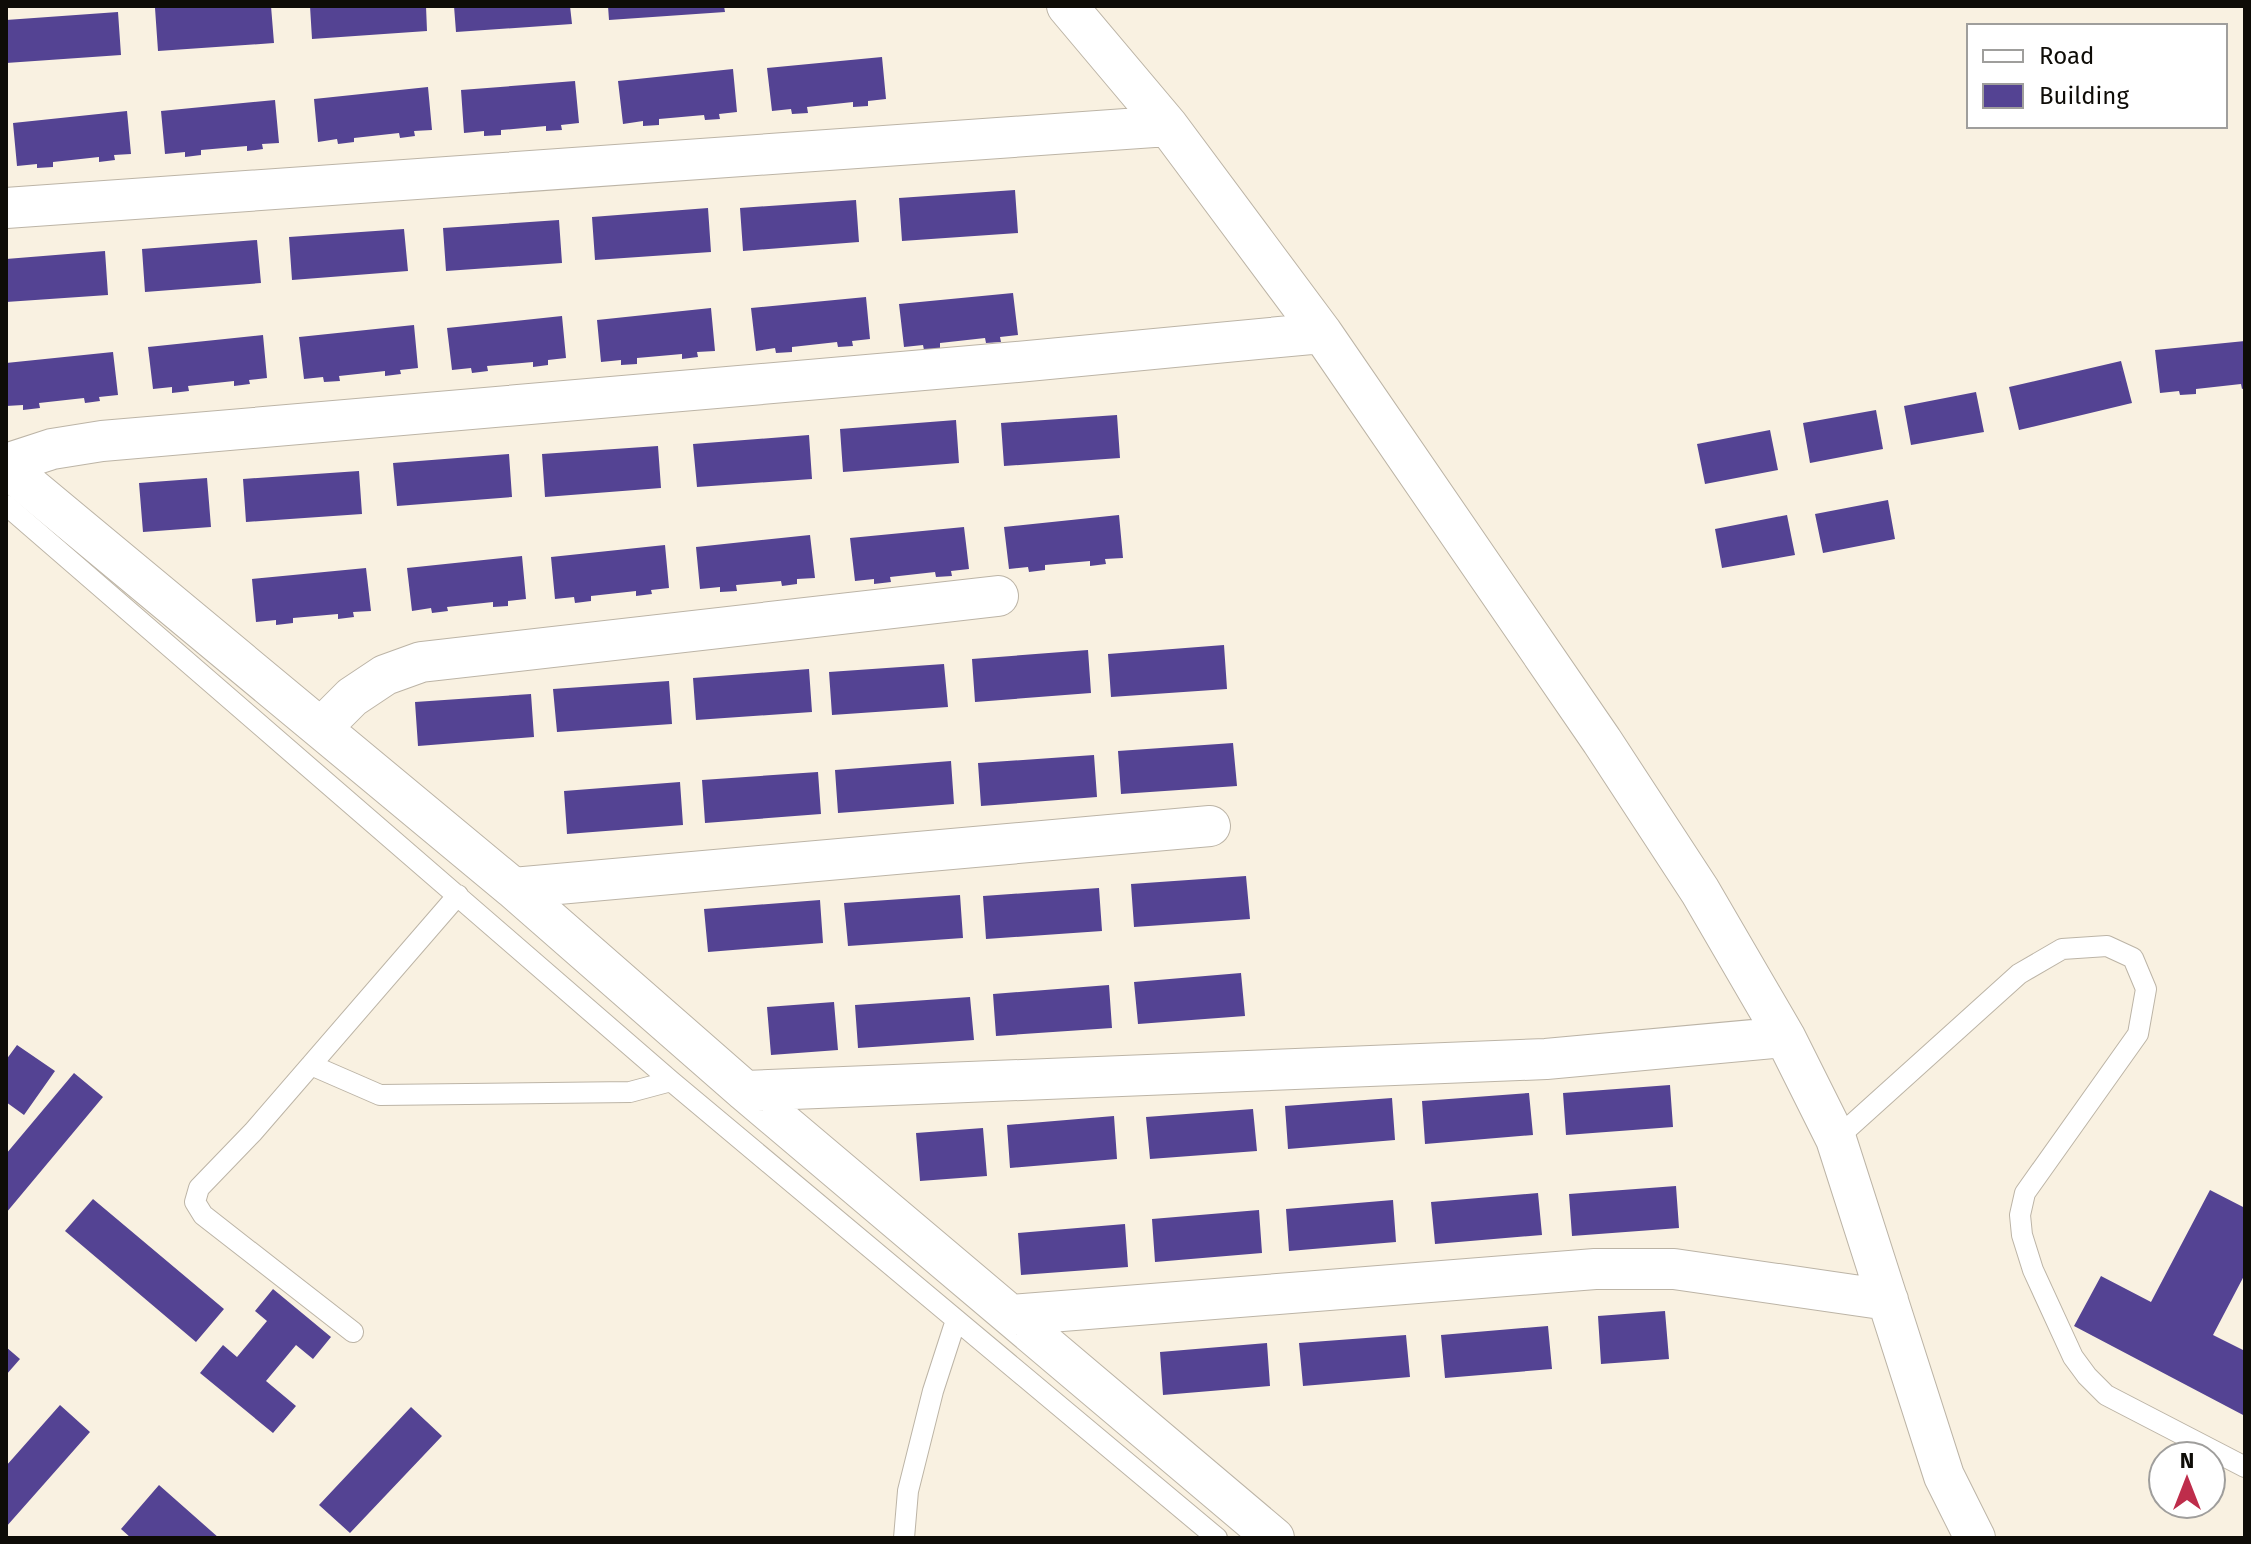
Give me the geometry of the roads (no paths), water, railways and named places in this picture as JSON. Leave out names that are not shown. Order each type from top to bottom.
[{"type":"street","points":[[1067,6],[1168,126],[1322,333],[1602,741],[1700,891],[1785,1037],[1836,1139],[1944,1476],[1975,1538]]},
{"type":"street","points":[[6,208],[1168,126]]},
{"type":"street","points":[[6,465],[52,449],[102,441],[1322,333]]},
{"type":"street","points":[[6,465],[513,888],[745,1091],[1274,1538]]},
{"type":"street","points":[[321,728],[352,697],[385,675],[421,662],[998,596]]},
{"type":"street","points":[[513,888],[1210,826]]},
{"type":"street","points":[[745,1091],[1530,1060],[1785,1037]]},
{"type":"street","points":[[1011,1315],[1595,1269],[1674,1269],[1888,1300]]},
{"type":"lane","points":[[6,505],[671,1081],[1217,1538]]},
{"type":"lane","points":[[353,1332],[203,1215],[195,1202],[199,1188],[253,1132],[458,895]]},
{"type":"lane","points":[[1836,1139],[2019,974],[2062,949],[2107,946],[2133,958],[2146,989],[2138,1034],[2025,1193],[2020,1215],[2022,1235],[2033,1270],[2073,1357],[2087,1376],[2106,1395],[2245,1467]]},
{"type":"lane","points":[[311,1065],[380,1095],[630,1092],[671,1081]]},
{"type":"lane","points":[[904,1538],[908,1491],[933,1391],[956,1320]]}]
